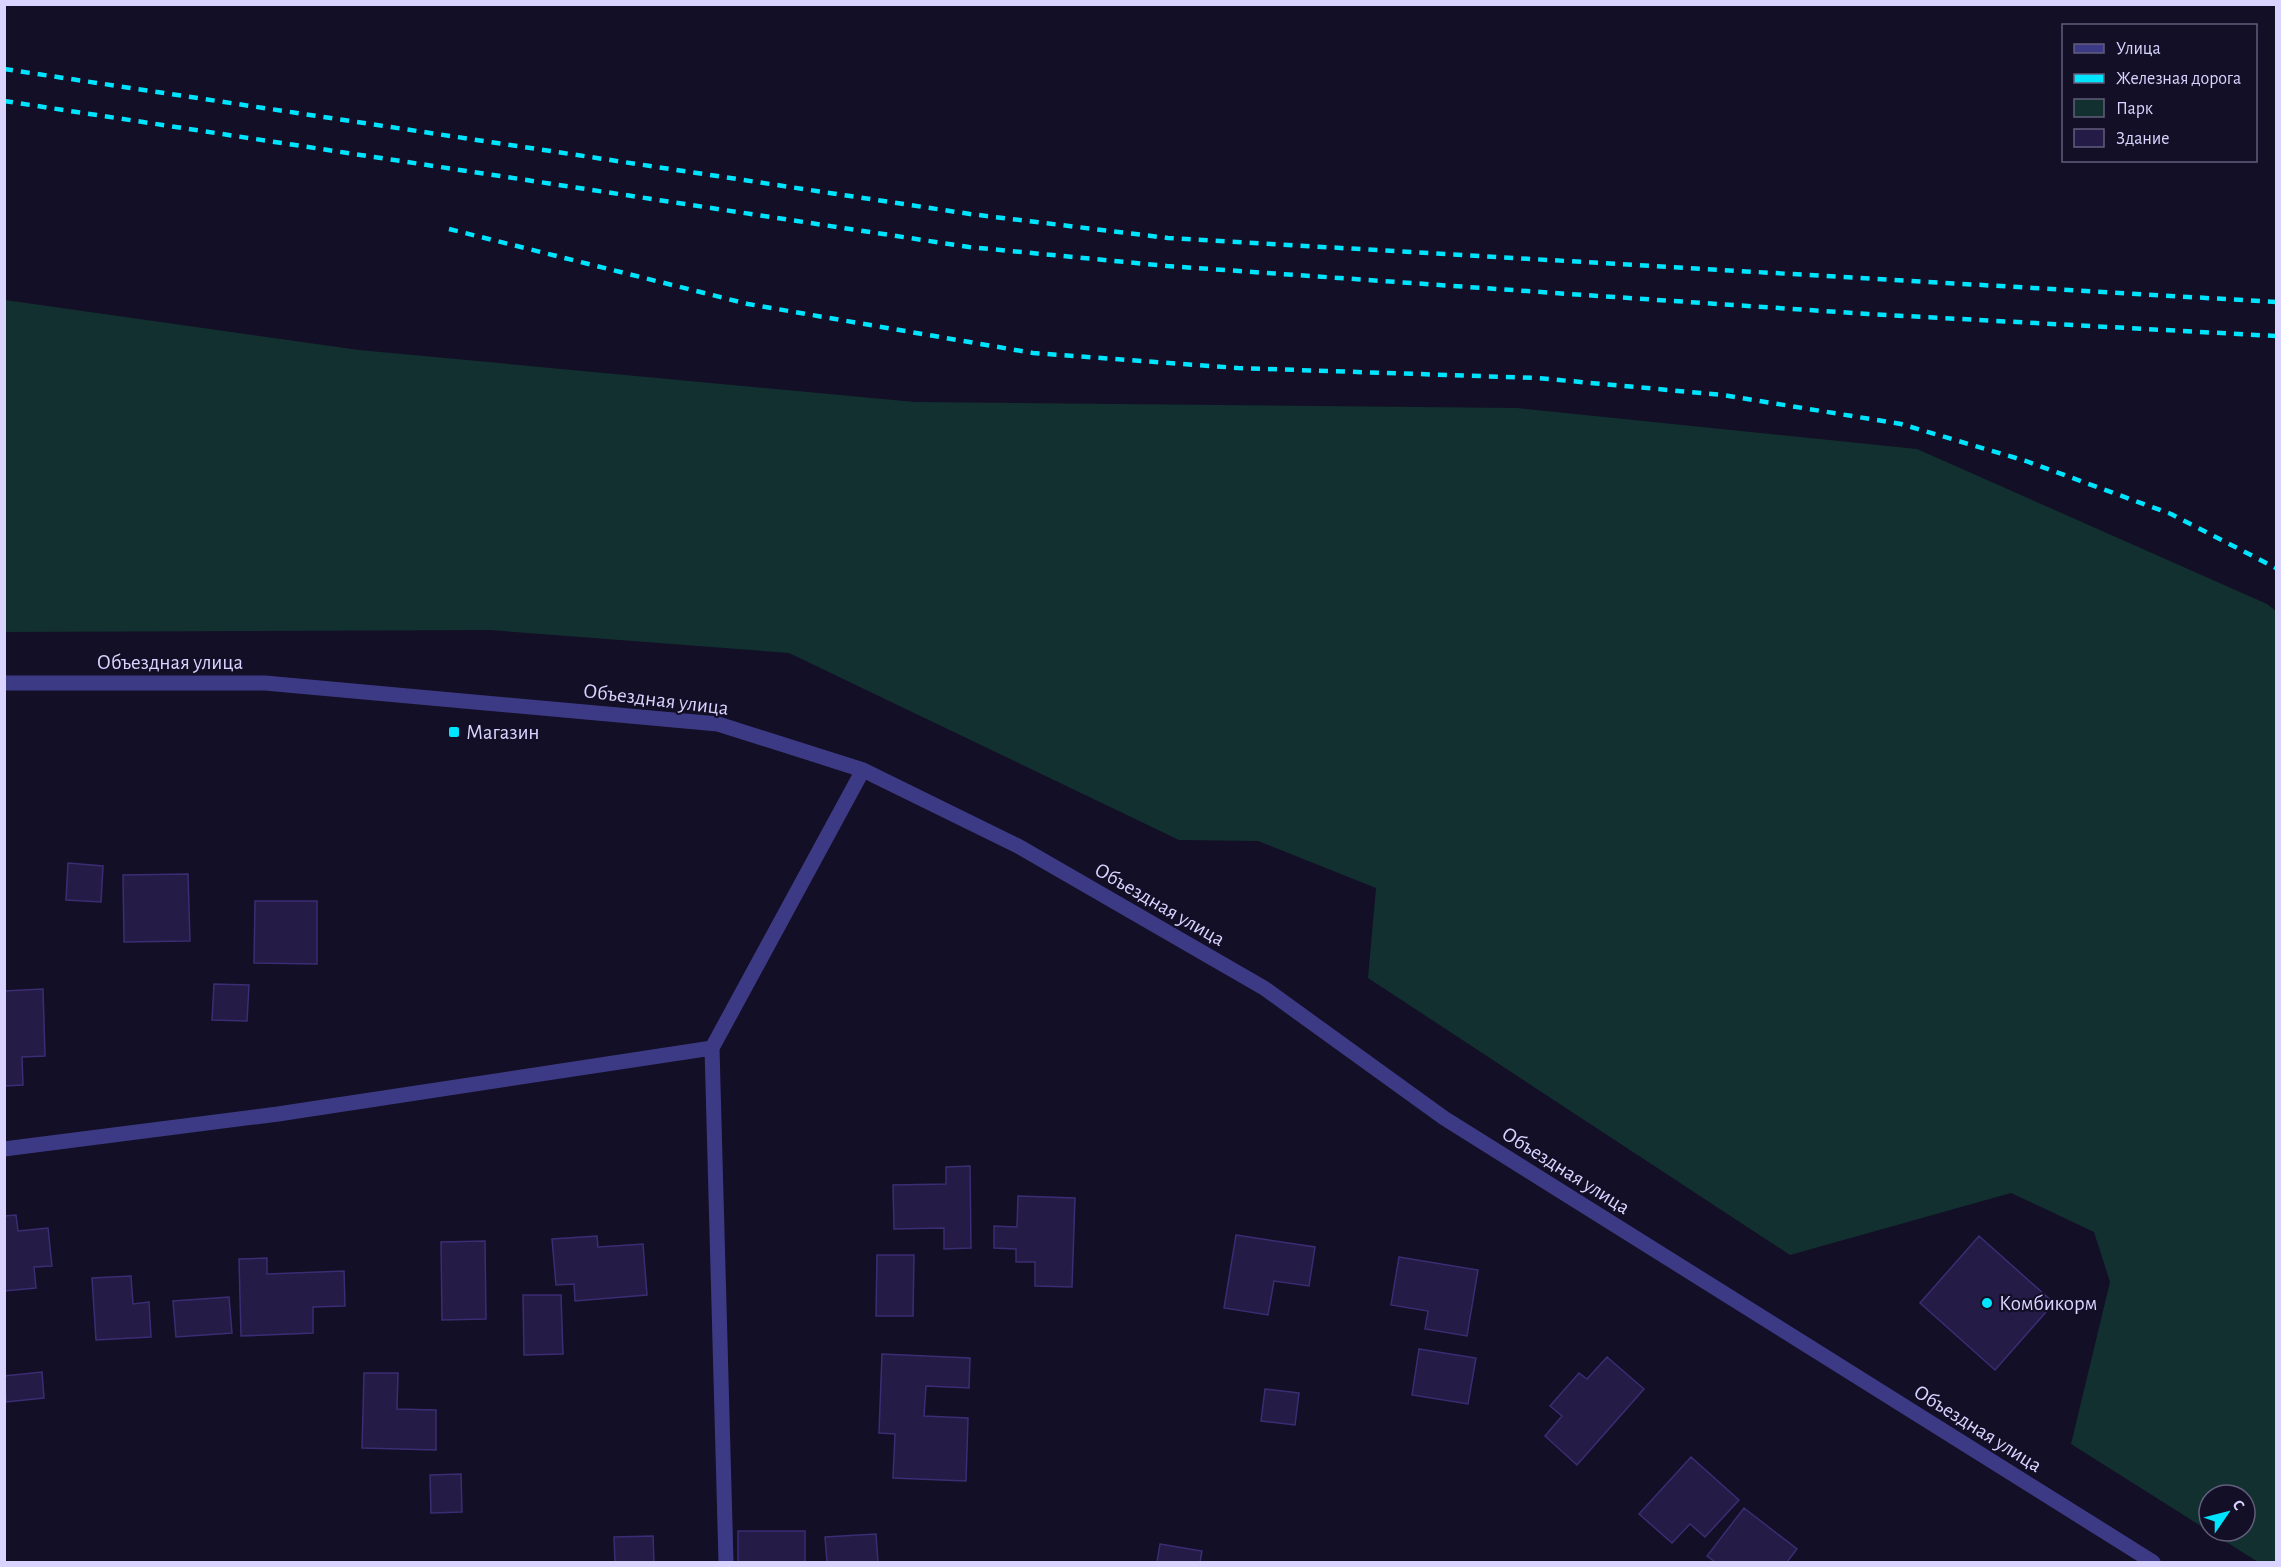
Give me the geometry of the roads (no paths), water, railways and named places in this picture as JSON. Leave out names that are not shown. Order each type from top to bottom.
[{"type":"street","name":"Объездная улица","points":[[4,683],[265,683],[718,724],[863,770],[1018,846],[1264,988],[1444,1118],[2153,1563]]},
{"type":"street","points":[[726,1563],[712,1048],[863,770]]},
{"type":"street","points":[[4,1149],[290,1112],[712,1048]]},
{"type":"railway","points":[[4,69],[970,214],[1168,238],[2276,302]]},
{"type":"railway","points":[[4,101],[969,247],[1167,266],[1569,294],[1868,314],[2276,336]]},
{"type":"railway","points":[[449,229],[748,304],[1033,353],[1238,368],[1537,378],[1723,395],[1901,424],[2026,461],[2171,514],[2276,568]]},
{"type":"place","name":"Магазин","points":[[454,732]]},
{"type":"place","name":"Комбикорм","points":[[1987,1303]]}]
